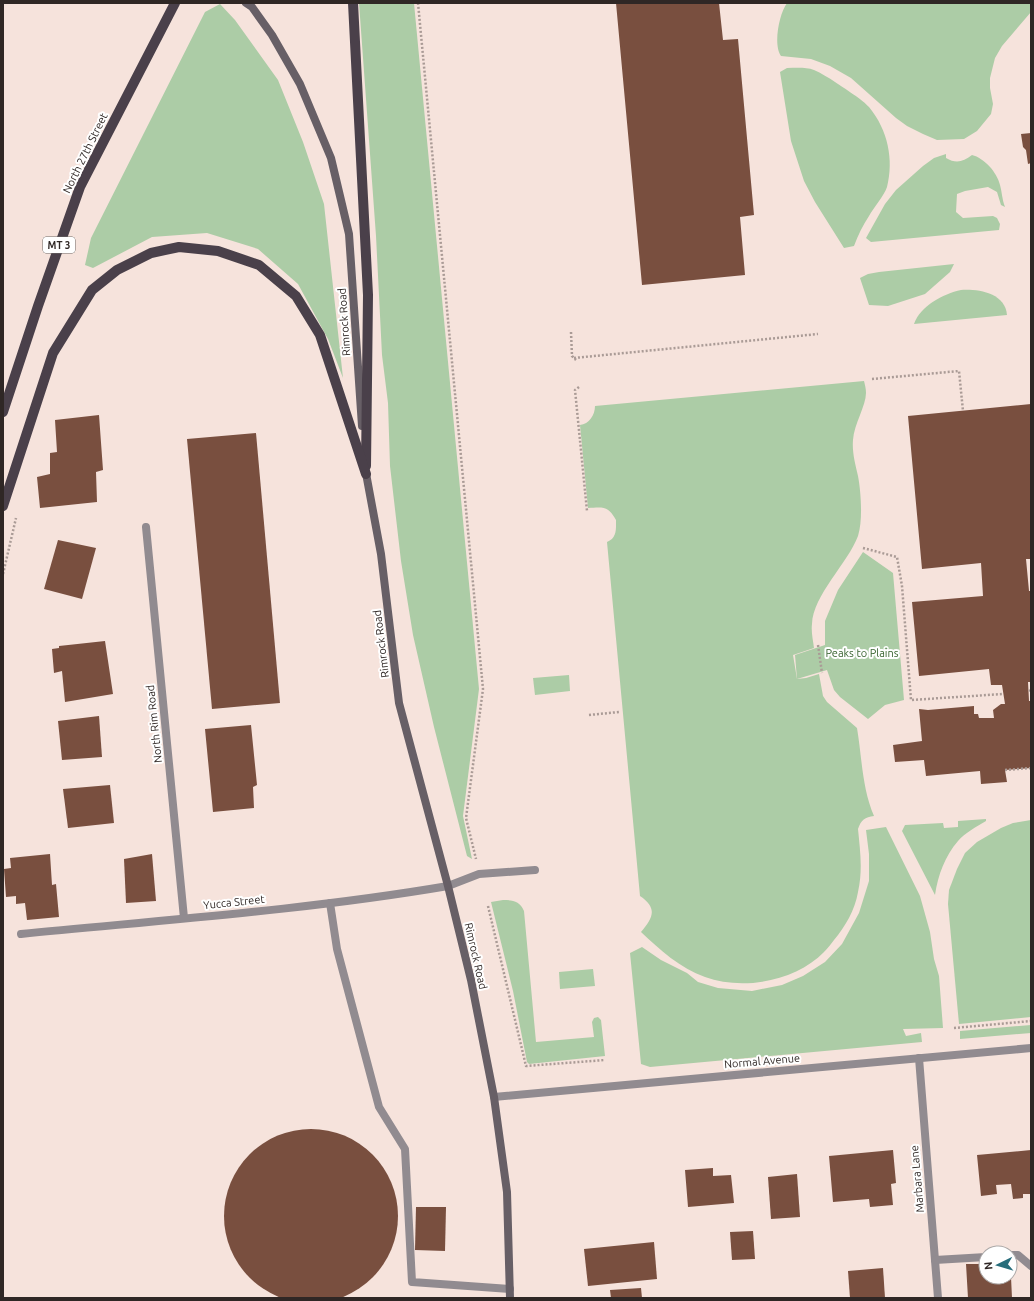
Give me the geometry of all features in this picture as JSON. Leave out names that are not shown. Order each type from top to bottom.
[{"type":"main road","name":"North 27th Street","points":[[3,412],[38,306],[80,187],[175,3]]},
{"type":"main road","name":"Rimrock Road","points":[[246,3],[252,7],[272,35],[300,84],[331,158],[349,234],[366,474],[381,554],[399,703],[448,886],[471,980],[494,1096],[507,1192],[510,1298]]},
{"type":"main road","points":[[353,3],[368,295],[366,474]]},
{"type":"main road","points":[[3,506],[53,353],[92,290],[117,270],[151,253],[179,247],[218,251],[259,265],[296,296],[320,335],[366,474]]},
{"type":"street","name":"North Rim Road","points":[[146,527],[184,918]]},
{"type":"street","name":"Yucca Street","points":[[21,934],[375,898],[448,886],[479,874],[535,870]]},
{"type":"street","points":[[330,903],[337,949],[379,1107],[405,1149],[412,1282],[510,1289]]},
{"type":"street","name":"Normal Avenue","points":[[494,1096],[1031,1048]]},
{"type":"street","name":"Marbara Lane","points":[[918,1058],[938,1298]]},
{"type":"street","points":[[1018,1255],[1031,1266]]},
{"type":"street","points":[[935,1260],[978,1257]]},
{"type":"path","points":[[418,3],[483,689],[466,818],[478,865]]},
{"type":"path","points":[[571,332],[572,356],[575,359],[818,334]]},
{"type":"path","points":[[872,379],[959,371],[963,411]]},
{"type":"path","points":[[579,387],[575,390],[587,511]]},
{"type":"path","points":[[863,548],[897,557],[902,586],[911,700],[1003,694]]},
{"type":"path","points":[[818,645],[822,673]]},
{"type":"path","points":[[590,715],[619,712]]},
{"type":"path","points":[[1005,770],[1031,768]]},
{"type":"path","points":[[488,906],[526,1066],[604,1060]]},
{"type":"path","points":[[954,1028],[1031,1021]]},
{"type":"green space","points":[[359,3],[414,3],[479,689],[463,816],[472,859],[467,856],[434,727],[413,635],[401,561],[390,466],[388,403],[382,355],[376,236]]},
{"type":"green space","points":[[787,3],[1031,3],[1031,12],[1002,46],[995,58],[990,78],[993,104],[991,114],[977,131],[964,139],[937,140],[907,126],[851,78],[830,66],[811,59],[781,56],[777,45],[777,37],[779,22]]},
{"type":"green space","points":[[220,4],[235,20],[278,80],[303,142],[324,204],[343,378],[328,339],[298,284],[258,249],[207,233],[152,237],[93,268],[85,265],[91,238],[205,12]]},
{"type":"green space","points":[[787,68],[804,68],[814,70],[828,77],[853,94],[869,107],[876,116],[885,135],[888,146],[890,166],[887,187],[865,223],[854,246],[844,248],[815,202],[804,181],[791,141],[780,72]]},
{"type":"green space","points":[[946,154],[946,158],[956,162],[962,161],[972,155],[977,157],[985,162],[996,175],[1001,188],[1005,207],[1001,205],[997,192],[988,187],[957,194],[956,212],[963,218],[993,216],[997,218],[1000,224],[999,230],[871,242],[866,238],[885,204],[896,190],[934,158]]},
{"type":"green space","points":[[954,264],[950,272],[925,294],[888,306],[869,305],[860,278],[868,274],[879,272]]},
{"type":"green space","points":[[961,290],[976,290],[996,297],[1002,302],[1007,315],[914,324],[921,312],[927,306],[947,294]]},
{"type":"green space","points":[[864,381],[866,390],[864,404],[855,428],[853,444],[853,453],[861,498],[860,529],[847,557],[818,602],[812,624],[814,648],[793,655],[797,679],[819,674],[823,696],[827,702],[857,728],[867,795],[874,816],[868,817],[860,823],[858,829],[861,868],[857,899],[846,924],[838,935],[824,952],[799,970],[768,981],[736,983],[720,981],[705,977],[687,969],[663,952],[641,932],[651,918],[652,913],[646,900],[640,896],[607,542],[614,536],[616,530],[616,520],[605,508],[588,508],[580,425],[589,421],[594,413],[595,406]]},
{"type":"green space","name":"Peaks to Plains","points":[[863,552],[893,573],[904,700],[885,705],[868,719],[840,697],[834,690],[827,670],[797,679],[795,655],[825,645],[825,621],[838,590]]},
{"type":"green space","points":[[569,675],[570,691],[535,695],[533,678]]},
{"type":"green space","points":[[986,819],[986,821],[964,835],[953,847],[943,866],[935,895],[902,831],[905,825],[943,823],[944,828],[958,827],[958,821]]},
{"type":"green space","points":[[1031,820],[1031,1017],[959,1024],[948,904],[949,890],[965,853],[977,842],[1013,823]]},
{"type":"green space","points":[[886,827],[920,896],[930,932],[934,959],[939,976],[943,1028],[903,1029],[906,1036],[921,1033],[922,1042],[650,1067],[641,1064],[630,953],[642,947],[661,960],[687,973],[698,982],[718,988],[752,991],[782,985],[803,976],[825,962],[842,944],[859,913],[869,881],[869,854],[866,830]]},
{"type":"green space","points":[[510,900],[518,903],[524,911],[536,1042],[594,1037],[592,1022],[594,1018],[598,1017],[601,1020],[605,1056],[529,1064],[527,1062],[513,991],[491,902]]},
{"type":"green space","points":[[593,969],[595,986],[560,989],[559,972]]},
{"type":"green space","points":[[1031,1025],[1031,1033],[960,1039],[960,1031]]},
{"type":"building","points":[[616,3],[719,3],[723,40],[738,39],[754,215],[740,217],[745,275],[642,285]]},
{"type":"building","points":[[1031,133],[1031,163],[1028,164],[1026,150],[1023,147],[1021,134]]},
{"type":"building","points":[[1031,404],[1031,559],[1026,559],[1029,591],[1031,591],[1031,682],[1028,682],[1029,701],[1031,701],[1031,768],[1005,770],[1007,782],[981,784],[980,771],[926,776],[924,760],[895,762],[893,745],[922,741],[919,709],[928,710],[974,706],[974,714],[978,714],[979,718],[994,718],[993,710],[1001,704],[1005,704],[1002,685],[991,685],[989,669],[919,676],[912,602],[983,596],[981,563],[922,569],[908,416]]},
{"type":"building","points":[[99,415],[103,470],[96,472],[97,502],[40,508],[37,477],[50,474],[50,453],[57,452],[55,420]]},
{"type":"building","points":[[256,433],[280,703],[212,709],[187,439]]},
{"type":"building","points":[[58,540],[96,548],[82,599],[44,589]]},
{"type":"building","points":[[105,641],[113,694],[65,702],[62,671],[54,673],[52,649],[59,648],[59,646]]},
{"type":"building","points":[[99,716],[102,757],[62,760],[58,721]]},
{"type":"building","points":[[251,725],[257,785],[253,787],[254,808],[213,812],[205,729]]},
{"type":"building","points":[[110,785],[114,823],[68,828],[63,789]]},
{"type":"building","points":[[50,854],[52,885],[56,884],[59,917],[27,920],[25,903],[16,904],[16,896],[6,897],[4,869],[11,868],[10,858]]},
{"type":"building","points":[[152,854],[156,901],[126,903],[124,859]]},
{"type":"building","points":[[302,1129],[320,1129],[352,1139],[373,1154],[388,1175],[398,1207],[398,1225],[388,1257],[373,1278],[352,1293],[336,1299],[320,1303],[302,1303],[270,1293],[249,1278],[234,1257],[228,1241],[224,1225],[224,1207],[234,1175],[249,1154],[270,1139],[286,1133]]},
{"type":"building","points":[[893,1150],[896,1183],[891,1184],[893,1205],[870,1207],[869,1199],[833,1202],[829,1156]]},
{"type":"building","points":[[1031,1150],[1031,1194],[1023,1194],[1023,1198],[1013,1199],[1011,1184],[996,1185],[997,1194],[981,1196],[977,1155]]},
{"type":"building","points":[[713,1168],[713,1176],[731,1175],[734,1203],[688,1207],[685,1170]]},
{"type":"building","points":[[797,1174],[800,1217],[771,1219],[768,1177]]},
{"type":"building","points":[[416,1207],[446,1207],[445,1251],[415,1250]]},
{"type":"building","points":[[753,1231],[755,1259],[732,1260],[730,1232]]},
{"type":"building","points":[[654,1242],[657,1279],[588,1286],[584,1249]]},
{"type":"building","points":[[966,1264],[978,1264],[978,1285],[1011,1285],[1012,1298],[968,1298]]},
{"type":"building","points":[[883,1268],[885,1298],[850,1298],[848,1271]]},
{"type":"building","points":[[641,1288],[642,1298],[611,1298],[610,1290]]}]
